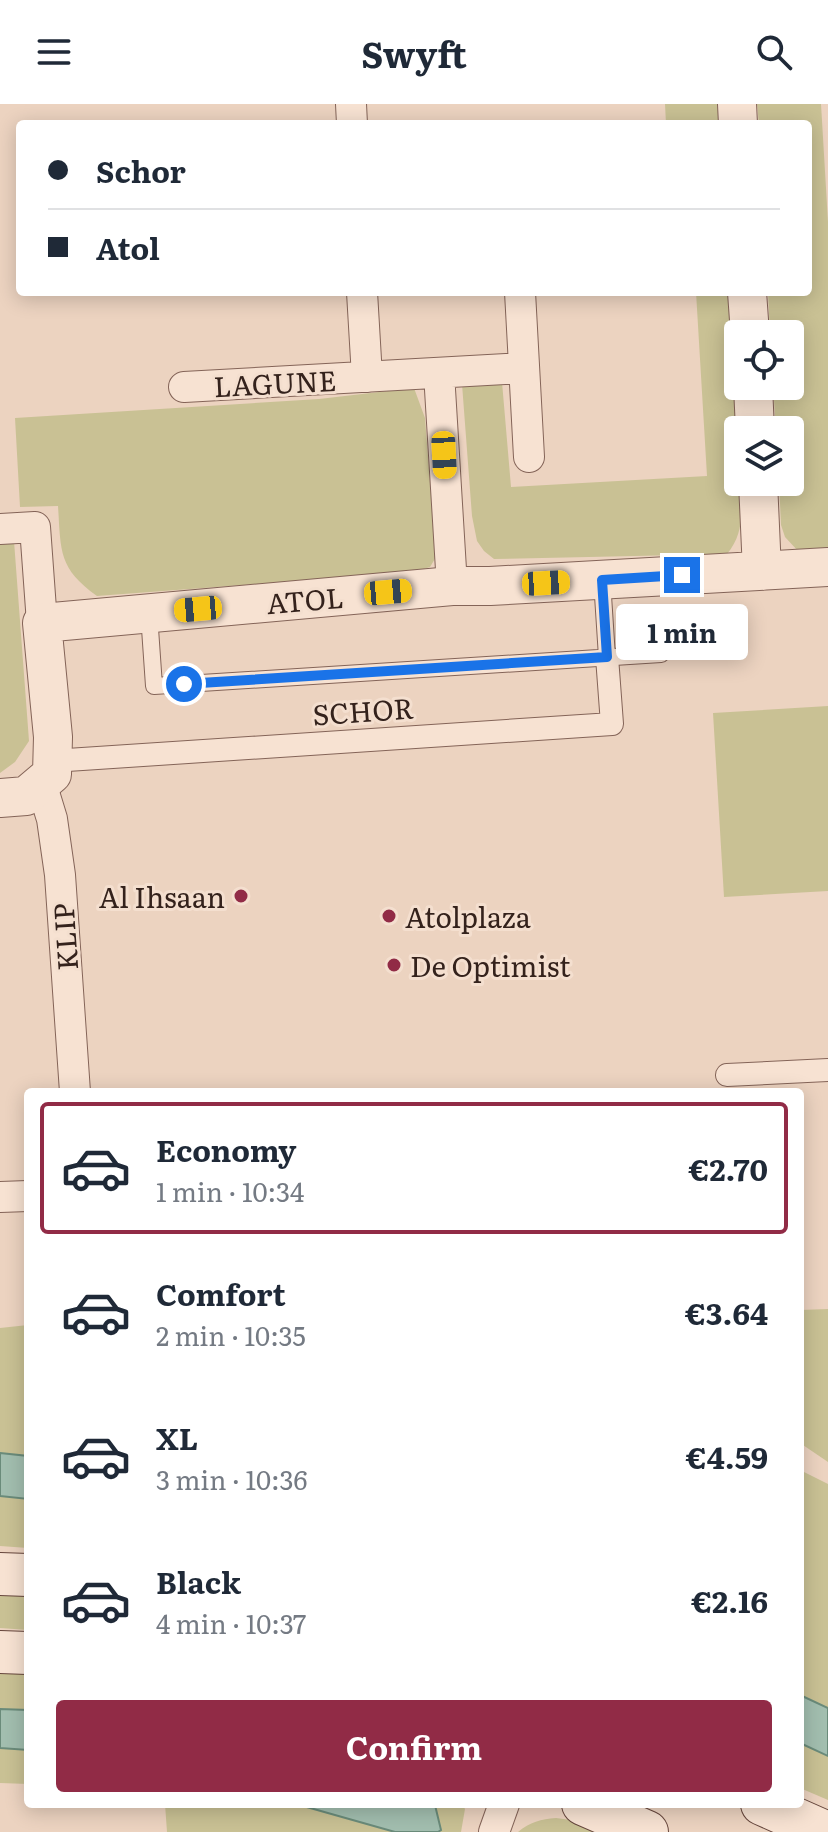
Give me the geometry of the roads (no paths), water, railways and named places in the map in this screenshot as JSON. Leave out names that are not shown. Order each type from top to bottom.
[{"type":"main road","points":[[0,1574],[24,1575]]},
{"type":"main road","points":[[0,1652],[24,1653]]},
{"type":"main road","points":[[592,1808],[647,1832]]},
{"type":"main road","points":[[771,1808],[825,1832]]},
{"type":"street","name":"LAGUNE","points":[[362,296],[367,377]]},
{"type":"street","points":[[520,296],[529,457]]},
{"type":"street","points":[[747,296],[749,320]]},
{"type":"street","name":"LAGUNE","points":[[184,387],[524,368]]},
{"type":"street","points":[[439,373],[452,586]]},
{"type":"street","points":[[759,496],[762,571]]},
{"type":"street","points":[[0,529],[35,527],[53,737],[47,772],[26,796],[0,798]]},
{"type":"street","name":"ATOL","points":[[42,623],[452,586],[828,567]]},
{"type":"street","name":"SCHOR","points":[[47,772],[612,724],[607,657]]},
{"type":"street","name":"KLIP","points":[[47,772],[60,875],[75,1088]]},
{"type":"street","points":[[727,1075],[828,1070]]},
{"type":"street","points":[[0,1197],[24,1196]]},
{"type":"street","points":[[494,1832],[503,1808]]},
{"type":"lane","name":"SCHOR","points":[[602,580],[607,657]]},
{"type":"lane","name":"SCHOR","points":[[149,614],[154,686],[661,654]]},
{"type":"place","name":"Al Ihsaan","points":[[241,896]]},
{"type":"place","name":"Atolplaza","points":[[389,916]]},
{"type":"place","name":"De Optimist","points":[[394,965]]}]
